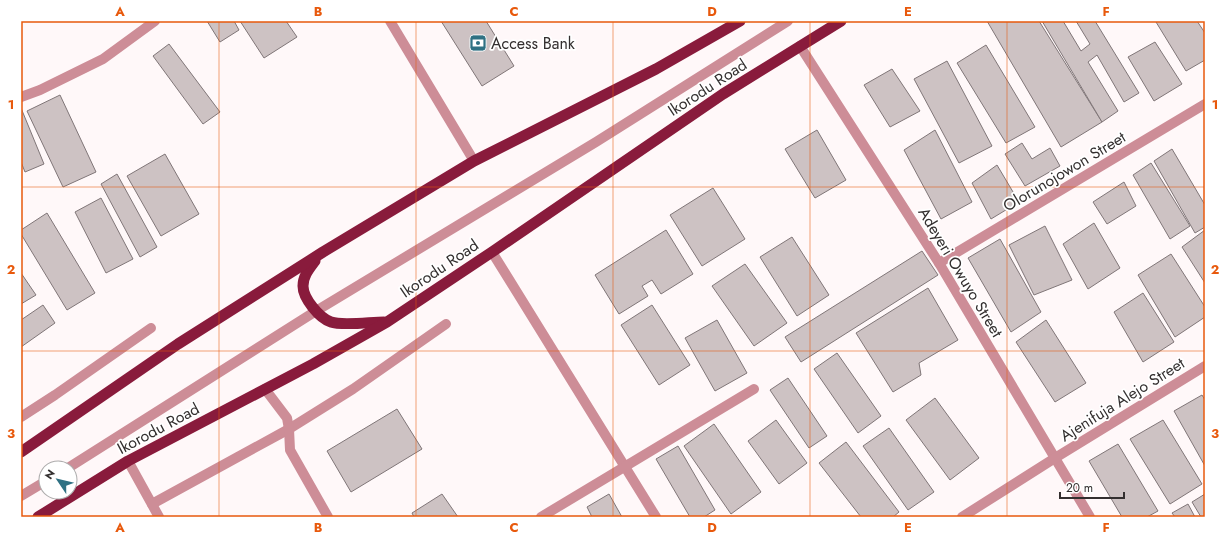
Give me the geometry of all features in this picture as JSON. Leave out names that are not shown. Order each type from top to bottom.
[{"type":"highway","points":[[21,452],[178,344],[323,252],[474,161],[656,69],[740,21]]},
{"type":"highway","name":"Ikorodu Road","points":[[38,517],[128,461],[313,364],[387,322],[723,94],[841,21]]},
{"type":"highway","points":[[323,252],[306,271],[303,287],[310,304],[319,315],[331,322],[345,324],[387,322]]},
{"type":"street","points":[[21,97],[40,90],[103,58],[154,21]]},
{"type":"street","points":[[390,21],[474,161]]},
{"type":"street","points":[[78,462],[316,311],[596,142],[788,21]]},
{"type":"street","name":"Adeyeri Owuyo Street","points":[[800,46],[939,263],[1090,517]]},
{"type":"street","name":"Olorunojowon Street","points":[[939,263],[1205,104]]},
{"type":"street","points":[[492,252],[626,466],[656,517]]},
{"type":"street","points":[[152,504],[289,429],[354,389],[446,324]]},
{"type":"street","points":[[21,417],[151,328]]},
{"type":"street","name":"Ajenifuja Alejo Street","points":[[962,517],[1205,366]]},
{"type":"street","points":[[265,389],[286,418],[289,429],[290,450],[328,517]]},
{"type":"street","points":[[541,517],[754,389]]},
{"type":"street","points":[[128,461],[159,517]]},
{"type":"street","points":[[21,496],[38,486]]},
{"type":"building","points":[[207,21],[234,21],[239,30],[220,42]]},
{"type":"building","points":[[240,21],[286,21],[297,37],[264,58]]},
{"type":"building","name":"Access Bank","points":[[441,21],[486,21],[514,66],[482,86]]},
{"type":"building","points":[[987,21],[1039,21],[1102,122],[1061,147]]},
{"type":"building","points":[[1042,21],[1063,21],[1081,51],[1090,44],[1076,21],[1095,21],[1139,93],[1124,102],[1097,55],[1088,62],[1118,111],[1102,122]]},
{"type":"building","points":[[1197,21],[1205,33],[1205,60],[1186,71],[1156,22]]},
{"type":"building","points":[[1155,42],[1182,84],[1154,101],[1128,57]]},
{"type":"building","points":[[169,44],[220,112],[203,124],[153,56]]},
{"type":"building","points":[[986,45],[1035,127],[1006,143],[957,63]]},
{"type":"building","points":[[947,61],[992,146],[959,163],[914,79]]},
{"type":"building","points":[[892,69],[920,111],[890,127],[864,85]]},
{"type":"building","points":[[60,95],[96,172],[63,187],[27,111]]},
{"type":"building","points":[[21,108],[44,164],[25,172],[21,162]]},
{"type":"building","points":[[817,130],[846,180],[815,198],[785,149]]},
{"type":"building","points":[[935,130],[972,202],[941,219],[904,150]]},
{"type":"building","points":[[1022,143],[1032,159],[1050,148],[1060,166],[1025,186],[1005,154]]},
{"type":"building","points":[[1172,149],[1205,205],[1205,227],[1195,233],[1154,161]]},
{"type":"building","points":[[165,154],[199,214],[161,236],[127,176]]},
{"type":"building","points":[[1151,163],[1190,226],[1170,239],[1133,175]]},
{"type":"building","points":[[997,165],[1019,202],[991,219],[972,183]]},
{"type":"building","points":[[117,174],[157,247],[140,257],[101,184]]},
{"type":"building","points":[[1124,182],[1136,206],[1107,224],[1093,202]]},
{"type":"building","points":[[713,188],[745,239],[702,266],[670,215]]},
{"type":"building","points":[[101,198],[133,259],[106,273],[75,212]]},
{"type":"building","points":[[47,213],[95,293],[67,310],[21,234],[21,230]]},
{"type":"building","points":[[1094,223],[1120,268],[1088,289],[1063,244]]},
{"type":"building","points":[[1045,226],[1072,280],[1034,295],[1009,245]]},
{"type":"building","points":[[666,230],[693,274],[661,294],[652,280],[642,286],[648,296],[619,314],[595,275]]},
{"type":"building","points":[[1205,230],[1205,283],[1182,247]]},
{"type":"building","points":[[792,237],[829,295],[797,316],[760,257]]},
{"type":"building","points":[[1000,239],[1041,312],[1011,332],[968,258]]},
{"type":"building","points":[[922,251],[938,275],[801,362],[785,337]]},
{"type":"building","points":[[1171,254],[1205,307],[1205,317],[1175,337],[1138,275]]},
{"type":"building","points":[[745,264],[787,323],[754,346],[712,286]]},
{"type":"building","points":[[21,273],[36,295],[21,304]]},
{"type":"building","points":[[928,288],[958,340],[919,363],[921,375],[893,392],[856,333]]},
{"type":"building","points":[[1143,293],[1174,342],[1143,362],[1114,312]]},
{"type":"building","points":[[43,305],[55,323],[21,347],[21,320]]},
{"type":"building","points":[[652,305],[690,365],[659,385],[621,325]]},
{"type":"building","points":[[717,320],[747,373],[715,391],[685,338]]},
{"type":"building","points":[[1046,320],[1086,383],[1055,402],[1016,342]]},
{"type":"building","points":[[837,353],[881,416],[858,433],[814,369]]},
{"type":"building","points":[[788,378],[827,436],[809,448],[770,390]]},
{"type":"building","points":[[1202,395],[1205,400],[1205,466],[1174,411]]},
{"type":"building","points":[[935,398],[979,458],[950,480],[906,420]]},
{"type":"building","points":[[397,409],[422,449],[351,492],[327,451]]},
{"type":"building","points":[[776,420],[807,463],[779,484],[748,441]]},
{"type":"building","points":[[1163,420],[1202,484],[1170,504],[1130,439]]},
{"type":"building","points":[[714,424],[761,492],[731,514],[684,446]]},
{"type":"building","points":[[889,428],[934,492],[908,510],[863,446]]},
{"type":"building","points":[[846,442],[899,512],[893,517],[861,517],[819,463]]},
{"type":"building","points":[[1118,444],[1158,511],[1147,517],[1122,517],[1089,461]]},
{"type":"building","points":[[678,446],[715,510],[704,517],[690,517],[656,459]]},
{"type":"building","points":[[442,494],[458,517],[414,517],[412,513]]},
{"type":"building","points":[[609,494],[622,517],[592,517],[587,507]]},
{"type":"building","points":[[1205,494],[1205,517],[1201,517],[1192,502]]},
{"type":"building","points":[[1188,504],[1195,517],[1175,517],[1172,513]]},
{"type":"place","name":"Access Bank","points":[[478,43]]}]
